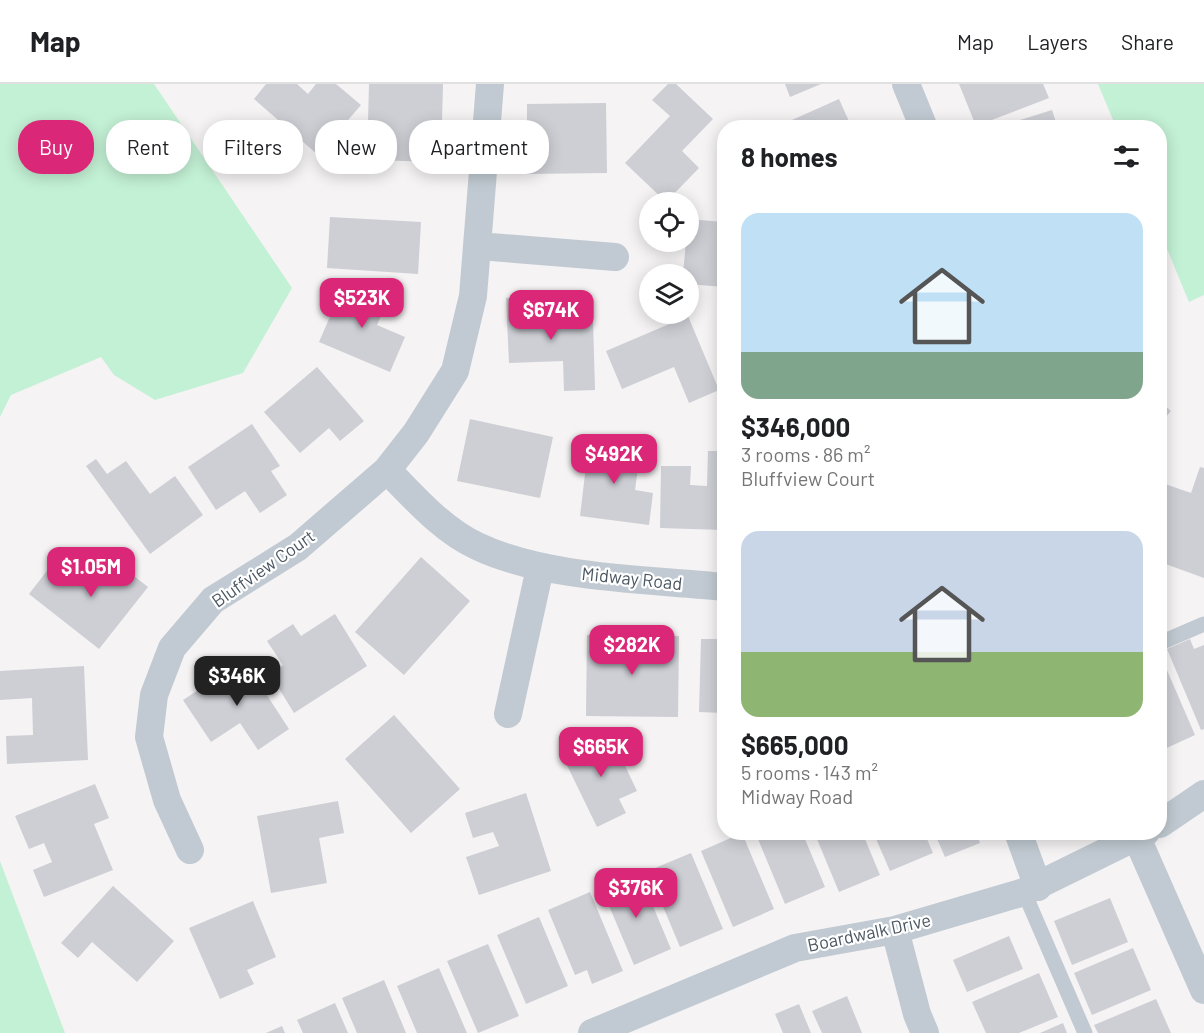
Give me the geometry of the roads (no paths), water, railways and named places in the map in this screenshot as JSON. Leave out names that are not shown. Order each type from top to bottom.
[{"type":"street","name":"Bluffview Court","points":[[190,850],[167,800],[149,737],[154,695],[172,648],[213,600],[298,548],[387,470],[416,433],[455,371],[473,296],[490,84]]},
{"type":"street","points":[[906,84],[921,120]]},
{"type":"street","points":[[478,246],[615,256]]},
{"type":"street","name":"Midway Road","points":[[387,470],[443,525],[477,546],[540,568],[717,586]]},
{"type":"street","points":[[508,714],[540,568]]},
{"type":"street","name":"Boardwalk Drive","points":[[1167,818],[1204,794]]},
{"type":"street","points":[[1020,840],[1031,889]]},
{"type":"street","name":"Boardwalk Drive","points":[[604,1031],[795,948],[895,930],[1031,889],[1130,840]]},
{"type":"street","points":[[1151,840],[1204,990]]},
{"type":"street","points":[[895,930],[917,1014],[925,1033]]},
{"type":"lane","points":[[1167,640],[1204,624]]},
{"type":"lane","points":[[1031,889],[1086,1033]]}]
